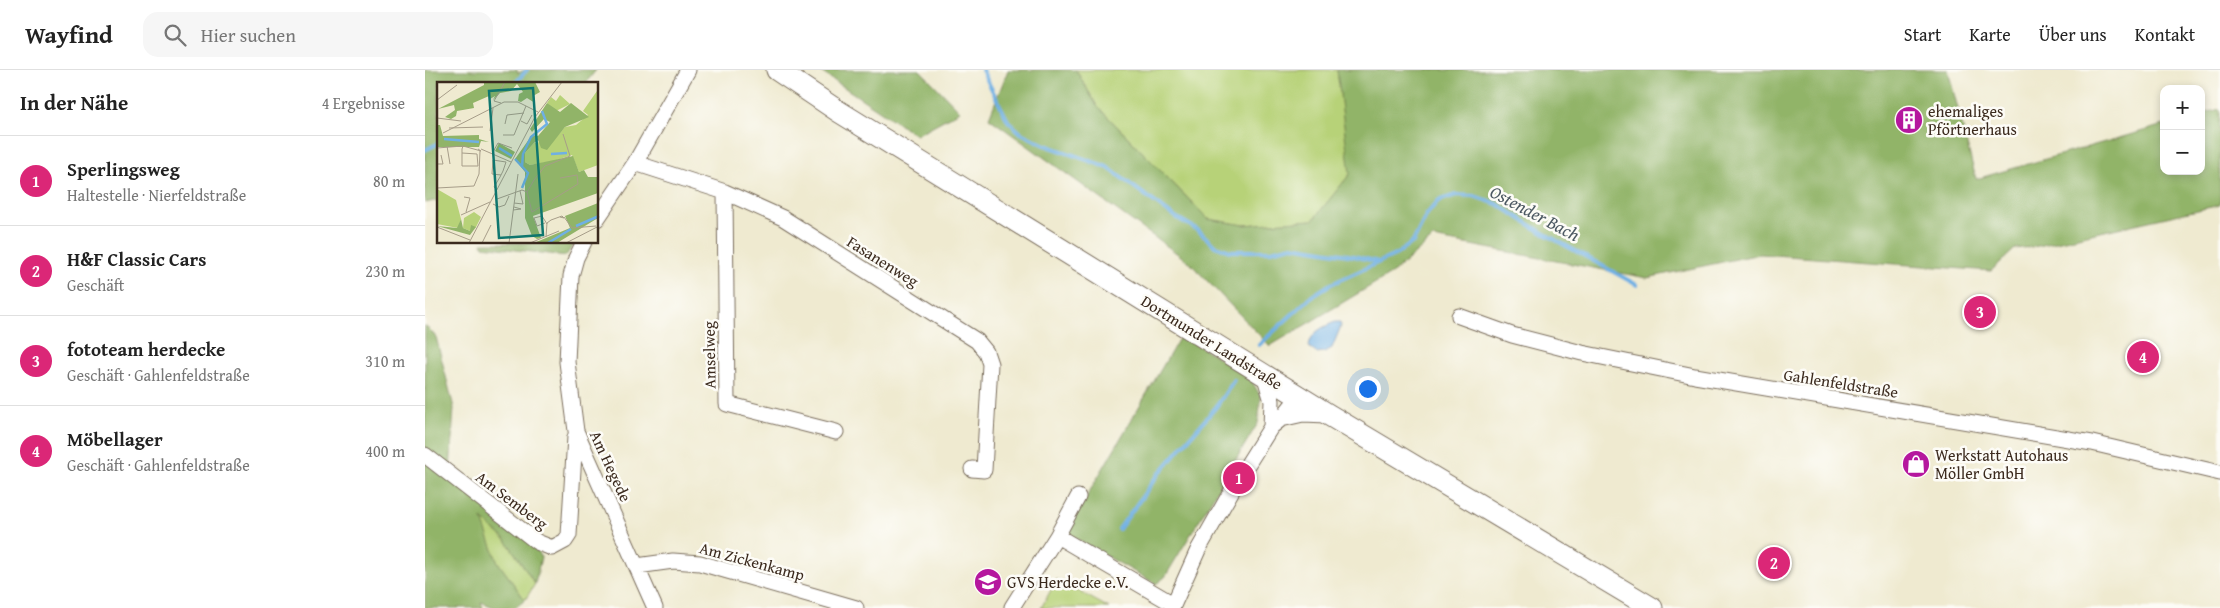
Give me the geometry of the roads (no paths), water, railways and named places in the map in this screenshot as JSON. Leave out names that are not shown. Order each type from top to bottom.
[{"type":"main road","name":"Dortmunder Landstraße","points":[[777,70],[839,111],[1329,415],[1652,608]]},
{"type":"street","points":[[599,216],[635,163],[688,70]]},
{"type":"street","name":"Fasanenweg","points":[[635,163],[725,192],[783,218],[977,341],[986,352],[990,364],[984,470],[972,469]]},
{"type":"street","name":"Amselweg","points":[[725,192],[727,404],[836,432]]},
{"type":"street","name":"Am Hegede","points":[[583,244],[576,258],[571,276],[567,362],[575,431],[655,608]]},
{"type":"street","name":"Gahlenfeldstraße","points":[[1459,316],[1520,338],[1682,374],[2092,443],[2220,473]]},
{"type":"street","points":[[1265,374],[1273,401],[1276,423]]},
{"type":"street","points":[[1057,536],[1173,606],[1198,550],[1276,423],[1299,396]]},
{"type":"street","points":[[1276,423],[1303,414],[1329,415]]},
{"type":"street","name":"Am Semberg","points":[[425,455],[537,542],[553,548],[565,541],[569,534],[575,431]]},
{"type":"street","points":[[1012,607],[1057,536],[1078,497]]},
{"type":"street","name":"Am Zickenkamp","points":[[637,566],[673,560],[700,563],[855,608]]},
{"type":"water","points":[[1335,322],[1340,322],[1341,326],[1332,348],[1325,352],[1316,353],[1309,347],[1312,337],[1322,328]]},
{"type":"waterway","points":[[516,82],[527,70]]},
{"type":"waterway","points":[[982,70],[1008,121],[1021,133],[1045,145],[1107,167],[1172,215],[1198,230],[1215,246],[1230,251],[1271,251],[1292,246],[1354,256],[1378,262]]},
{"type":"waterway","points":[[425,150],[437,144]]},
{"type":"waterway","name":"Ostender Bach","points":[[1259,345],[1312,296],[1329,285],[1397,254],[1413,242],[1427,214],[1438,201],[1456,195],[1474,196],[1497,204],[1543,233],[1637,285]]},
{"type":"waterway","points":[[1119,529],[1157,476],[1216,407],[1234,380]]},
{"type":"place","name":"ehemaliges Pförtnerhaus","points":[[1909,120]]},
{"type":"place","name":"fototeam herdecke","points":[[1980,312]]},
{"type":"place","name":"Möbellager","points":[[2143,357]]},
{"type":"place","name":"Werkstatt Autohaus Möller GmbH","points":[[1916,464]]},
{"type":"place","name":"Sperlingsweg","points":[[1239,478]]},
{"type":"place","name":"H&F Classic Cars","points":[[1774,563]]},
{"type":"place","name":"GVS Herdecke e.V.","points":[[988,582]]}]
